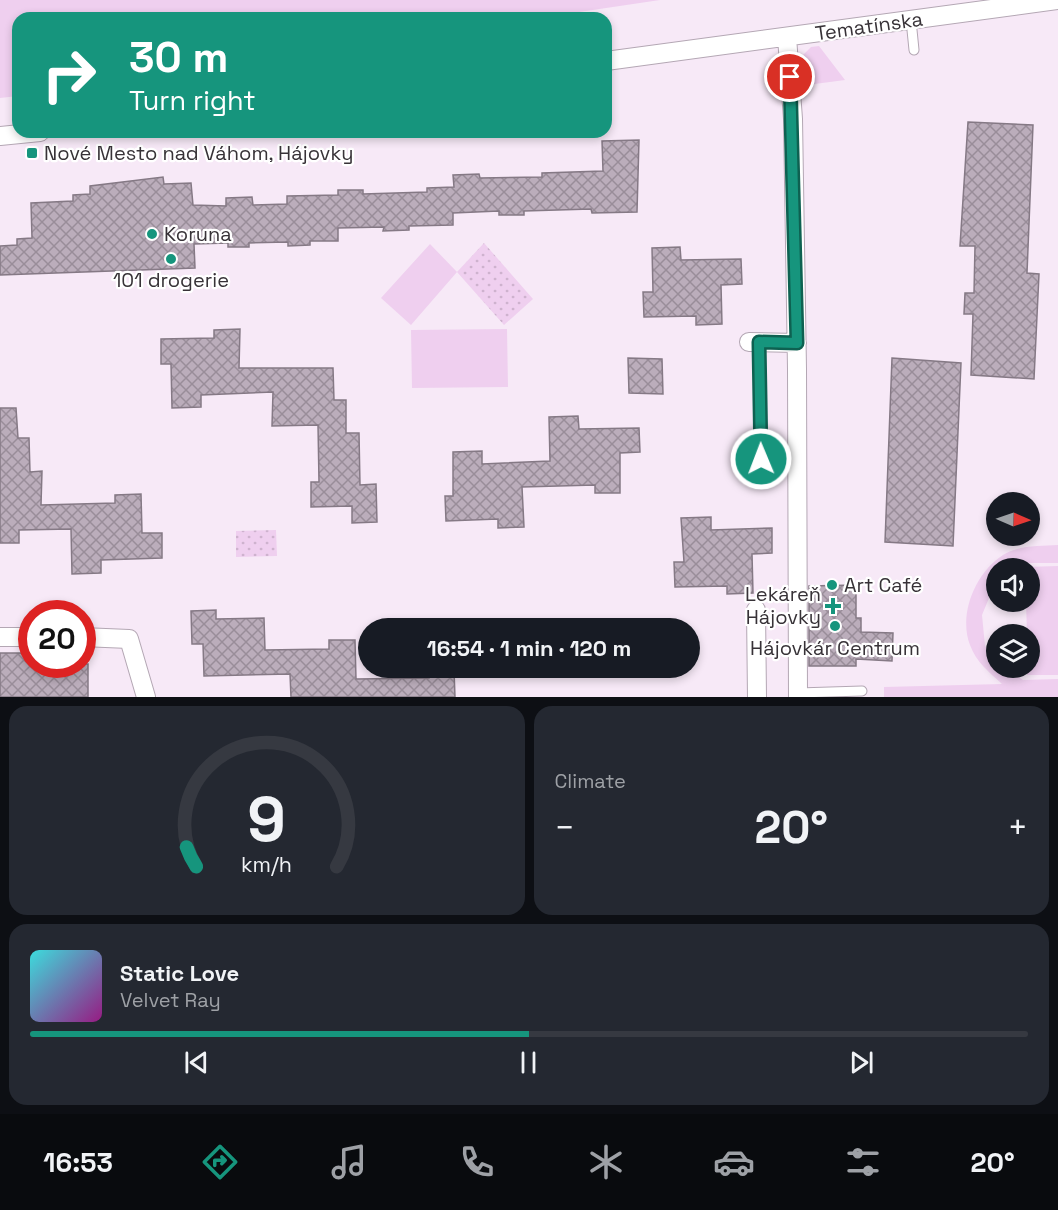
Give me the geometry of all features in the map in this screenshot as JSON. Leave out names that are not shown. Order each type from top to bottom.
[{"type":"street","name":"Tematínska","points":[[612,60],[1058,0]]},
{"type":"street","name":"Tematínska","points":[[787,37],[793,119],[797,343],[798,695]]},
{"type":"street","points":[[754,342],[797,343]]},
{"type":"street","points":[[756,610],[757,697]]},
{"type":"street","points":[[0,637],[18,637]]},
{"type":"street","points":[[96,638],[129,639],[146,697]]},
{"type":"lane","points":[[911,20],[914,50]]},
{"type":"lane","points":[[754,342],[761,459]]},
{"type":"lane","points":[[798,695],[862,691]]},
{"type":"shaded area","points":[[0,0],[660,0],[579,12],[12,12],[12,97],[0,98]]},
{"type":"shaded area","points":[[819,46],[845,80],[807,85],[801,78],[802,56],[811,47]]},
{"type":"shaded area","points":[[484,243],[533,299],[504,325],[457,272]]},
{"type":"shaded area","points":[[430,244],[457,272],[411,325],[381,298]]},
{"type":"shaded area","points":[[507,329],[508,387],[412,388],[411,330]]},
{"type":"shaded area","points":[[276,530],[277,556],[236,557],[236,531]]},
{"type":"shaded area","points":[[1058,545],[1058,563],[1040,563],[1040,558],[999,558],[1009,552]]},
{"type":"shaded area","points":[[1058,566],[1058,675],[1040,675],[1040,624],[1027,624],[1026,612],[1040,612],[1040,567]]},
{"type":"shaded area","points":[[985,572],[986,605],[982,615],[986,669],[970,645],[966,620],[972,595]]},
{"type":"shaded area","points":[[996,678],[1058,679],[1058,697],[884,697],[884,687],[1002,684]]},
{"type":"building","points":[[968,122],[1033,125],[1027,273],[1039,274],[1034,379],[971,375],[973,314],[964,314],[965,293],[974,293],[975,246],[960,246]]},
{"type":"building","points":[[639,140],[637,212],[592,213],[591,209],[524,211],[524,215],[499,215],[499,211],[453,213],[453,225],[409,226],[409,230],[383,231],[384,227],[338,228],[338,241],[310,241],[310,245],[288,246],[288,242],[249,243],[249,247],[228,247],[228,243],[194,244],[195,268],[0,275],[0,246],[17,245],[17,239],[32,238],[31,203],[73,201],[73,195],[90,194],[90,186],[163,177],[164,184],[191,183],[193,205],[226,206],[226,198],[252,197],[253,205],[287,204],[287,196],[338,195],[338,190],[363,190],[363,194],[427,192],[427,188],[454,187],[453,175],[479,174],[480,178],[542,177],[542,173],[603,171],[602,141]]},
{"type":"building","points":[[680,247],[681,260],[741,259],[742,284],[721,285],[722,324],[696,325],[696,316],[644,317],[643,292],[653,292],[652,248]]},
{"type":"building","points":[[240,329],[239,368],[333,368],[334,400],[346,400],[346,433],[359,433],[360,485],[376,484],[377,522],[352,523],[352,506],[311,507],[311,482],[319,482],[318,425],[272,426],[273,392],[201,395],[201,407],[172,408],[171,364],[161,364],[161,339],[214,338],[214,330]]},
{"type":"building","points":[[628,358],[662,359],[663,394],[629,393]]},
{"type":"building","points":[[892,358],[961,363],[953,546],[885,542]]},
{"type":"building","points":[[0,408],[16,408],[18,438],[29,438],[30,472],[42,471],[41,505],[115,503],[115,495],[141,494],[142,533],[162,533],[162,558],[101,560],[101,573],[72,574],[71,529],[19,530],[19,543],[0,543]]},
{"type":"building","points":[[578,416],[579,429],[639,428],[640,452],[620,453],[620,493],[595,493],[595,485],[522,487],[524,527],[498,528],[498,519],[446,521],[445,496],[453,496],[453,452],[482,451],[482,464],[550,461],[549,417]]},
{"type":"building","points":[[711,517],[711,530],[772,528],[772,553],[752,554],[753,593],[727,594],[727,586],[675,587],[674,562],[684,562],[681,518]]},
{"type":"building","name":"Hájovkár Centrum","points":[[856,585],[856,618],[861,618],[861,632],[893,633],[892,661],[856,659],[856,666],[809,666],[809,586]]},
{"type":"building","points":[[216,610],[216,619],[264,618],[265,650],[329,649],[329,640],[355,640],[356,679],[454,678],[455,697],[291,697],[290,674],[204,676],[203,644],[192,644],[191,611]]},
{"type":"building","points":[[0,653],[18,653],[18,678],[88,678],[88,697],[0,697]]},
{"type":"place","name":"Nové Mesto nad Váhom, Hájovky","points":[[32,153]]},
{"type":"place","name":"Koruna","points":[[152,234]]},
{"type":"place","name":"101 drogerie","points":[[171,259]]},
{"type":"place","name":"Art Café","points":[[832,585]]},
{"type":"place","name":"Lekáreň Hájovky","points":[[833,606]]},
{"type":"place","name":"Hájovkár Centrum","points":[[835,626]]},
{"type":"route","points":[[761,459],[759,342],[797,343],[793,119],[790,77]]}]
